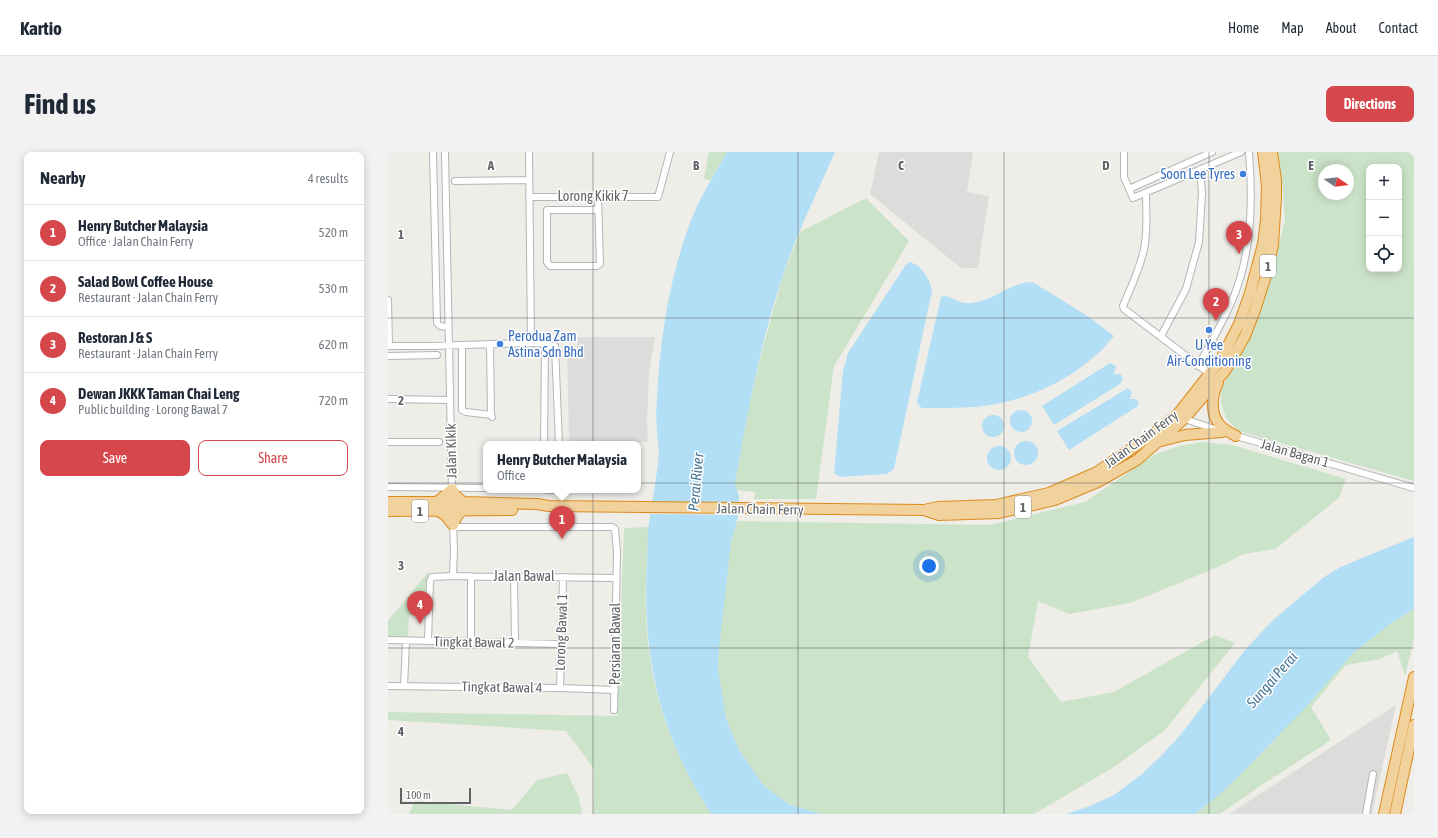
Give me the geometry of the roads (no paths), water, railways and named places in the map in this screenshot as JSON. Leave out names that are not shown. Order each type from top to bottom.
[{"type":"highway","name":"Jalan Chain Ferry","points":[[388,502],[437,506],[538,510],[549,506],[924,510],[938,507],[996,505],[1049,493],[1097,472],[1180,417],[1224,354],[1239,324],[1250,292],[1263,244],[1267,209],[1266,172],[1263,152]]},
{"type":"highway","name":"Jalan Chain Ferry","points":[[924,510],[938,515],[999,513],[1055,500],[1098,482],[1137,460],[1159,442],[1180,417],[1225,371],[1245,336],[1265,279],[1273,245],[1276,180],[1272,152]]},
{"type":"highway","points":[[1225,371],[1214,390],[1214,412],[1221,427],[1236,436]]},
{"type":"highway","points":[[1159,442],[1184,435],[1222,432]]},
{"type":"highway","points":[[452,488],[458,506],[457,516],[453,526],[437,506],[441,499],[452,488]]},
{"type":"highway","name":"Jalan Chain Ferry","points":[[388,511],[437,506]]},
{"type":"highway","points":[[1384,814],[1414,677]]},
{"type":"highway","points":[[1395,814],[1414,724]]},
{"type":"street","points":[[433,152],[437,323],[440,326],[448,327]]},
{"type":"street","name":"Jalan Kikik","points":[[445,152],[452,488]]},
{"type":"street","points":[[528,152],[531,343]]},
{"type":"street","name":"Lorong Kikik 7","points":[[529,197],[658,197],[670,152]]},
{"type":"street","points":[[1124,152],[1124,177],[1134,198],[1241,152]]},
{"type":"street","points":[[1129,189],[1212,152]]},
{"type":"street","points":[[1198,366],[1231,302],[1240,278],[1248,244],[1251,210],[1249,152]]},
{"type":"street","points":[[1204,156],[1208,166]]},
{"type":"street","points":[[1161,336],[1186,289],[1199,242],[1202,193],[1200,170]]},
{"type":"street","points":[[455,181],[529,180]]},
{"type":"street","points":[[1146,193],[1144,248],[1140,264],[1123,306],[1210,374]]},
{"type":"street","points":[[598,196],[600,264],[597,266],[550,266],[547,262],[547,210],[598,210]]},
{"type":"street","points":[[435,221],[446,221]]},
{"type":"street","points":[[388,300],[388,346],[531,343],[553,345],[556,348],[559,441]]},
{"type":"street","name":"Jalan Kikik","points":[[462,345],[462,410],[492,416],[490,344]]},
{"type":"street","points":[[544,441],[545,344]]},
{"type":"street","points":[[388,356],[434,356],[430,346]]},
{"type":"street","points":[[388,399],[450,400]]},
{"type":"street","name":"Jalan Bagan 1","points":[[1180,417],[1222,432],[1414,488]]},
{"type":"street","points":[[388,442],[439,442]]},
{"type":"street","points":[[388,487],[483,488]]},
{"type":"street","points":[[453,576],[453,526],[612,527],[616,529],[617,532],[616,578]]},
{"type":"street","points":[[471,576],[471,642]]},
{"type":"street","points":[[514,576],[515,643]]},
{"type":"street","name":"Jalan Bawal","points":[[428,641],[430,581],[432,577],[514,576],[616,578]]},
{"type":"street","name":"Lorong Bawal 1","points":[[560,688],[563,577]]},
{"type":"street","name":"Persiaran Bawal","points":[[614,710],[616,578]]},
{"type":"street","name":"Tingkat Bawal 2","points":[[388,640],[561,644]]},
{"type":"street","points":[[404,686],[406,641]]},
{"type":"street","name":"Tingkat Bawal 4","points":[[388,686],[615,690]]},
{"type":"street","points":[[1366,814],[1373,774]]},
{"type":"water","name":"Perai River","points":[[727,152],[835,152],[801,228],[783,275],[768,325],[756,375],[735,483],[739,496],[738,517],[731,542],[718,669],[726,718],[739,750],[764,786],[790,805],[822,814],[711,814],[693,784],[678,754],[658,693],[651,662],[646,596],[648,528],[659,454],[656,407],[658,375],[664,328],[673,281],[686,235],[705,190]]},
{"type":"water","points":[[909,262],[918,266],[925,274],[932,291],[894,469],[887,474],[840,477],[834,473],[843,371],[848,353]]},
{"type":"water","points":[[1029,282],[1034,283],[1086,315],[1114,336],[1101,351],[1086,364],[1052,385],[1034,393],[1014,400],[975,407],[920,407],[917,402],[941,297],[945,296],[959,302],[974,303],[990,298],[1013,286]]},
{"type":"water","points":[[1110,363],[1116,366],[1114,374],[1120,374],[1122,376],[1123,379],[1120,384],[1054,425],[1042,406]]},
{"type":"water","points":[[1128,388],[1132,392],[1130,399],[1136,399],[1138,401],[1138,406],[1069,450],[1057,431]]},
{"type":"water","points":[[1017,410],[1025,410],[1032,417],[1032,425],[1025,432],[1017,432],[1010,425],[1010,417]]},
{"type":"water","points":[[989,415],[997,415],[1004,422],[1004,430],[997,437],[989,437],[982,430],[982,422]]},
{"type":"water","points":[[1026,441],[1031,442],[1037,448],[1037,458],[1031,464],[1026,465],[1021,464],[1015,458],[1014,453],[1015,448],[1021,442]]},
{"type":"water","points":[[999,446],[1007,450],[1011,458],[1007,466],[999,470],[991,466],[987,458],[991,450]]},
{"type":"water","name":"Sungai Perai","points":[[1414,537],[1414,609],[1390,624],[1353,653],[1304,709],[1219,795],[1195,814],[1066,814],[1090,806],[1114,795],[1142,774],[1182,733],[1245,650],[1272,621],[1324,577],[1357,560]]},
{"type":"place","name":"Soon Lee Tyres","points":[[1243,174]]},
{"type":"place","name":"Restoran J & S","points":[[1239,254]]},
{"type":"place","name":"Salad Bowl Coffee House","points":[[1216,321]]},
{"type":"place","name":"U Yee Air-Conditioning","points":[[1209,330]]},
{"type":"place","name":"Perodua Zam Astina Sdn Bhd","points":[[500,344]]},
{"type":"place","name":"Henry Butcher Malaysia","points":[[562,539]]},
{"type":"place","name":"Dewan JKKK Taman Chai Leng","points":[[420,624]]}]
